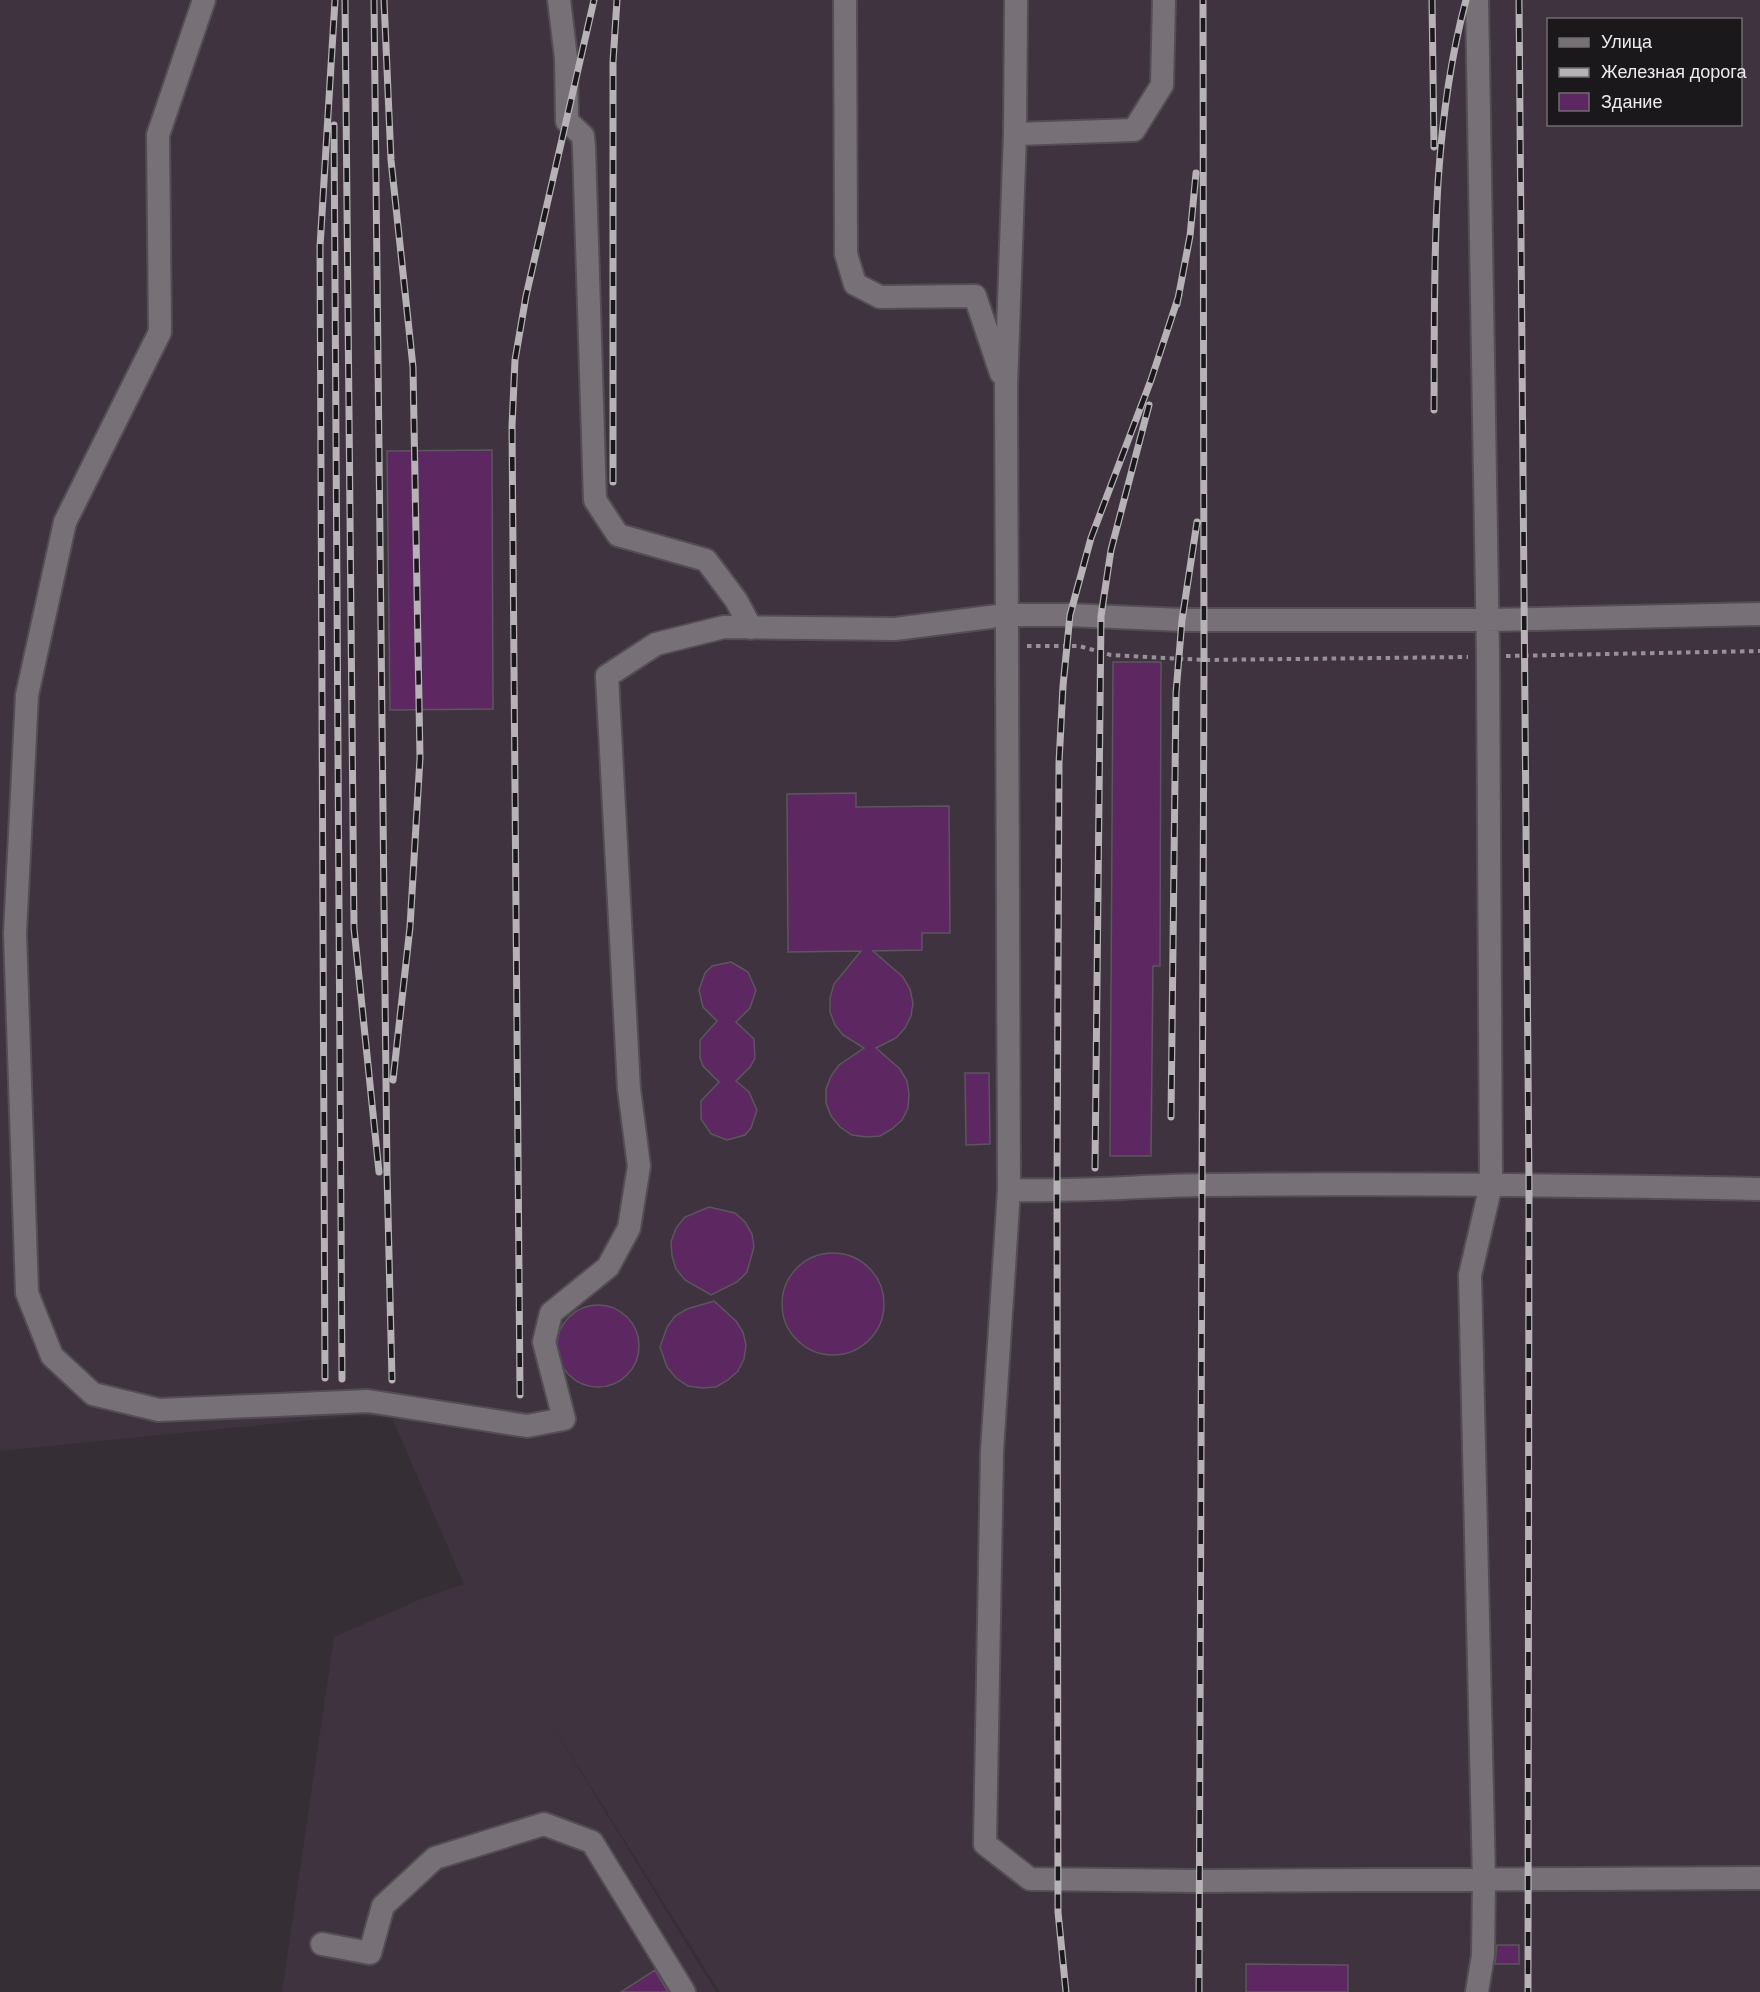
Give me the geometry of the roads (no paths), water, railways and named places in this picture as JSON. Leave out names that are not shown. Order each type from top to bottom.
[{"type":"lane","points":[[204,0],[158,135],[160,332],[65,522],[27,695],[15,933],[27,1293],[52,1356],[93,1394],[159,1410],[368,1401],[526,1426],[564,1419],[544,1342],[551,1313],[608,1267],[629,1228],[639,1166],[629,1089],[607,676],[656,644],[724,627],[895,628],[1006,615],[1070,615],[1182,620],[1487,620],[1760,615]]},
{"type":"lane","points":[[559,0],[566,58],[567,121],[583,136],[584,148],[595,500],[618,535],[706,560],[736,600],[751,628]]},
{"type":"lane","points":[[845,0],[846,254],[855,284],[880,297],[975,296],[1006,386]]},
{"type":"lane","points":[[1016,0],[1015,134],[1006,386],[1009,1190],[993,1451],[985,1844],[1029,1879],[1210,1881],[1760,1878]]},
{"type":"lane","points":[[1015,134],[1134,130],[1162,85],[1164,0]]},
{"type":"lane","points":[[1477,1992],[1483,1955],[1484,1879],[1470,1275],[1491,1185],[1488,656],[1478,0]]},
{"type":"lane","points":[[1009,1190],[1057,1191],[1203,1185],[1529,1184],[1760,1189]]},
{"type":"lane","points":[[322,1944],[370,1953],[383,1906],[435,1858],[544,1824],[592,1842],[684,1992]]},
{"type":"railway","points":[[325,1378],[320,247],[335,0]]},
{"type":"railway","points":[[345,0],[354,928],[379,1172]]},
{"type":"railway","points":[[374,0],[387,1172],[392,1380]]},
{"type":"railway","points":[[384,0],[391,160],[413,367],[420,758],[410,927],[393,1080]]},
{"type":"railway","points":[[520,1395],[512,426],[515,360],[526,296],[594,0]]},
{"type":"railway","points":[[613,482],[613,62],[617,0]]},
{"type":"railway","points":[[1199,1992],[1204,660],[1203,0]]},
{"type":"railway","points":[[1432,0],[1434,147]]},
{"type":"railway","points":[[1434,410],[1435,255],[1440,152],[1454,50],[1466,0]]},
{"type":"railway","points":[[1519,0],[1529,1184],[1528,1992]]},
{"type":"railway","points":[[334,125],[342,1379]]},
{"type":"railway","points":[[1177,304],[1190,236],[1196,173]]},
{"type":"railway","points":[[1066,1992],[1058,1912],[1057,1191],[1059,763],[1063,686],[1070,615],[1091,538],[1151,380],[1179,295]]},
{"type":"railway","points":[[1095,1168],[1101,616],[1111,550],[1149,405]]},
{"type":"railway","points":[[1171,1117],[1176,693],[1182,620],[1197,522]]}]
